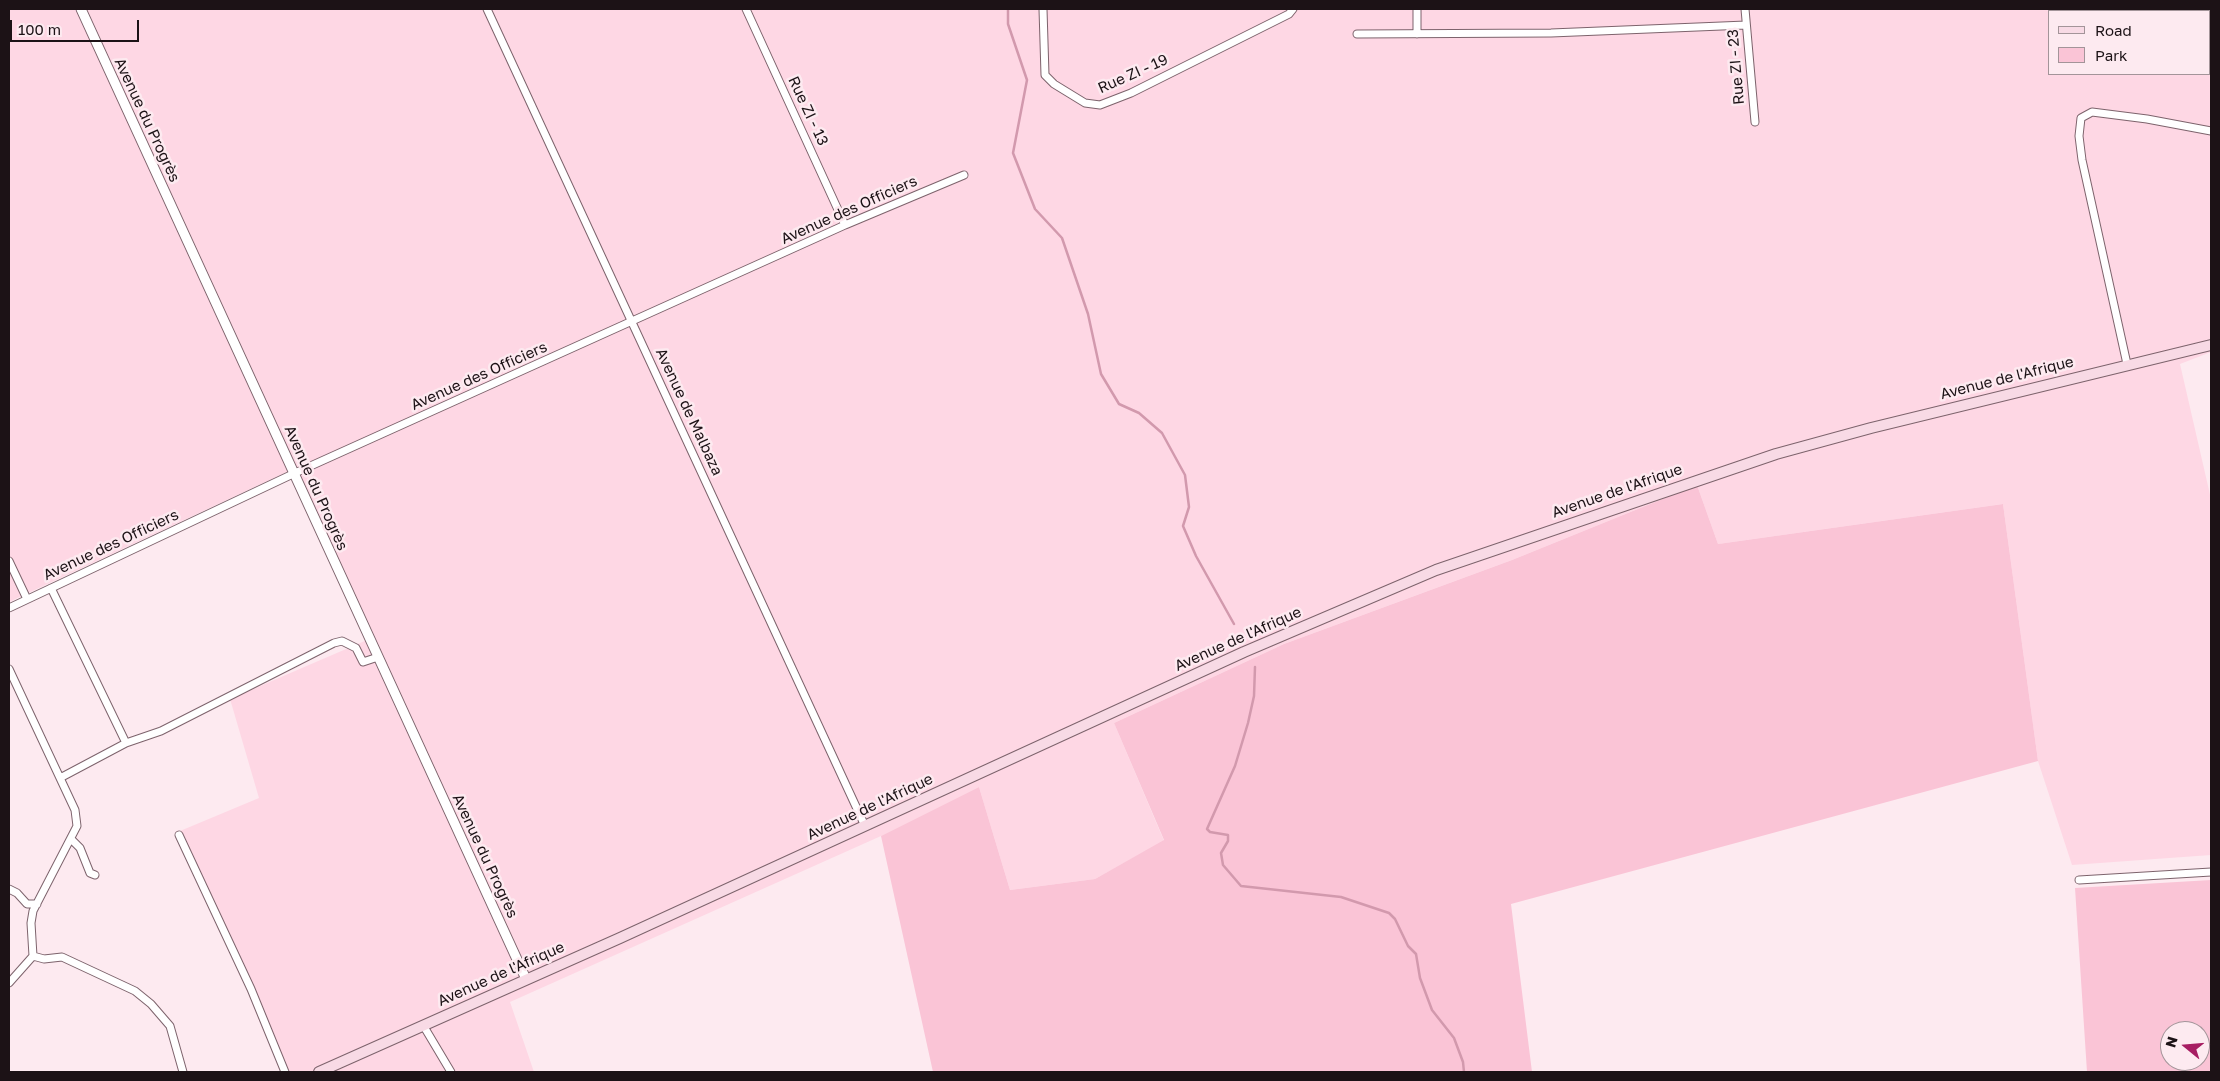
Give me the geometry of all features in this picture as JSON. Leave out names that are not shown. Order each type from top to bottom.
[{"type":"main road","name":"Avenue de l'Afrique","points":[[319,1072],[865,826],[1270,640],[1436,570],[1776,454],[1871,428],[2211,345]]},
{"type":"street","name":"Avenue du Progrès","points":[[81,9],[526,979]]},
{"type":"street","name":"Avenue de Malbaza","points":[[487,9],[865,826]]},
{"type":"street","name":"Rue ZI - 13","points":[[746,9],[845,225]]},
{"type":"street","name":"Rue ZI - 19","points":[[1043,9],[1045,75],[1078,98],[1093,105],[1100,105],[1131,93],[1289,14],[1293,9]]},
{"type":"street","points":[[1417,9],[1417,34]]},
{"type":"street","name":"Rue ZI - 23","points":[[1745,9],[1755,122]]},
{"type":"street","points":[[1357,34],[1551,33],[1746,25]]},
{"type":"street","points":[[2127,364],[2082,160],[2079,136],[2082,118],[2092,112],[2147,119],[2211,131]]},
{"type":"street","name":"Avenue des Officiers","points":[[9,608],[295,473],[845,225],[964,175]]},
{"type":"street","points":[[9,561],[27,599]]},
{"type":"street","points":[[51,588],[126,743]]},
{"type":"street","points":[[60,778],[126,743],[161,731],[339,642],[347,643],[356,648],[363,662],[378,657]]},
{"type":"street","points":[[9,669],[78,817],[77,826],[37,904],[31,922],[33,956],[9,983]]},
{"type":"street","points":[[179,835],[250,989],[285,1072]]},
{"type":"street","points":[[71,839],[80,848],[90,873],[95,875]]},
{"type":"street","points":[[2079,880],[2211,872]]},
{"type":"street","points":[[9,889],[27,904],[37,904]]},
{"type":"street","points":[[33,956],[44,960],[62,957],[135,991],[151,1004],[170,1026],[183,1072]]},
{"type":"street","points":[[423,1025],[451,1072]]},
{"type":"shaded area","points":[[9,9],[2211,9],[2211,352],[2180,364],[2211,499],[2211,855],[2072,865],[2038,761],[2003,504],[1718,544],[1697,485],[1512,560],[1284,644],[1114,723],[1164,841],[1095,879],[1010,890],[979,787],[881,836],[510,1002],[534,1072],[287,1072],[180,831],[259,798],[230,699],[367,640],[293,469],[9,602]]},
{"type":"green space","points":[[1697,485],[1718,544],[2003,504],[2038,761],[1511,904],[1532,1072],[933,1072],[881,836],[979,787],[1010,890],[1095,879],[1164,840],[1114,723],[1284,644],[1512,560]]},
{"type":"green space","points":[[2211,880],[2211,1072],[2087,1072],[2075,888]]},
{"type":"waterway","points":[[1008,9],[1008,24],[1027,80],[1013,153],[1035,209],[1062,238],[1088,314],[1101,374],[1119,404],[1139,413],[1162,433],[1185,475],[1189,507],[1183,526],[1196,556],[1234,624]]},
{"type":"waterway","points":[[1255,667],[1254,696],[1248,723],[1235,766],[1207,829],[1210,832],[1228,835],[1228,841],[1221,853],[1223,865],[1241,886],[1341,897],[1389,913],[1395,919],[1408,946],[1416,954],[1420,978],[1432,1010],[1454,1038],[1463,1062],[1464,1072]]}]
